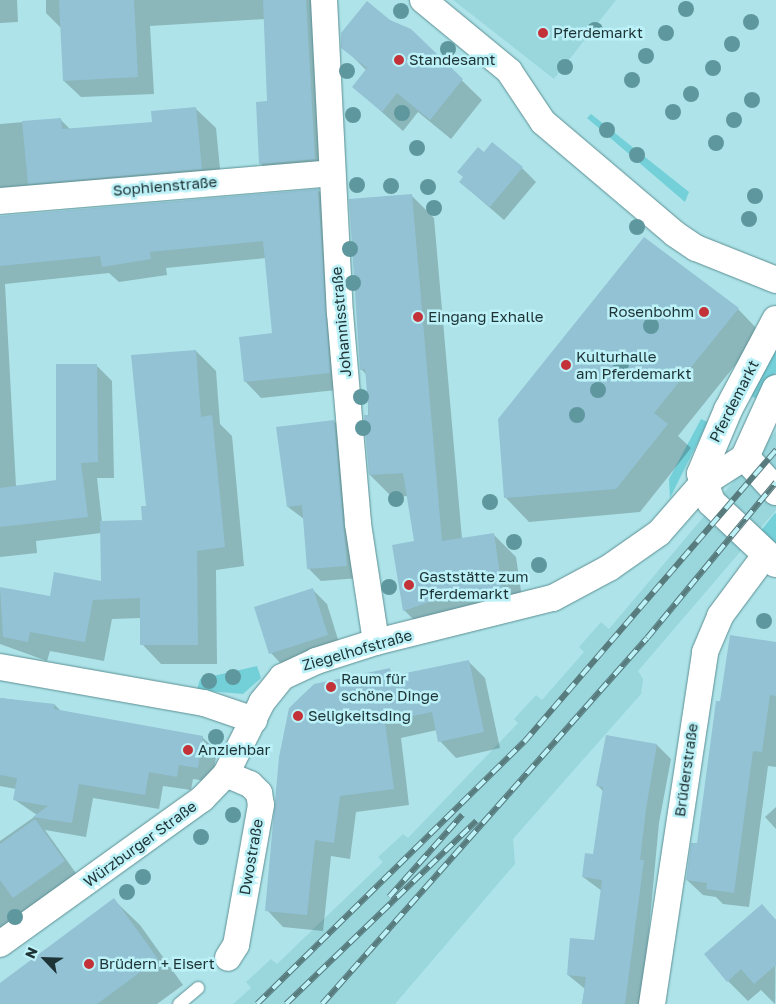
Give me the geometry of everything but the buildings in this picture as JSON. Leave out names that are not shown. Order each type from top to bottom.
[{"type":"street","name":"Johannisstraße","points":[[324,0],[330,173],[358,524],[376,642]]},
{"type":"street","points":[[423,0],[509,71],[544,122],[674,234],[696,248],[776,280]]},
{"type":"street","name":"Sophienstraße","points":[[0,201],[330,173]]},
{"type":"street","name":"Pferdemarkt","points":[[702,485],[703,462],[776,320]]},
{"type":"street","points":[[776,389],[745,457],[776,491]]},
{"type":"street","name":"Ziegelhofstraße","points":[[254,720],[282,677],[296,668],[376,642],[553,598],[608,568],[659,533],[702,485],[745,457]]},
{"type":"street","points":[[702,485],[725,518],[771,559]]},
{"type":"street","name":"Brüderstraße","points":[[652,1004],[705,652],[720,616],[771,559]]},
{"type":"street","points":[[0,667],[204,703],[254,720]]},
{"type":"street","name":"Würzburger Straße","points":[[0,944],[195,805],[226,774],[254,720]]},
{"type":"street","name":"Dwostraße","points":[[226,774],[250,784],[259,792],[261,805],[236,945],[228,958]]},
{"type":"lane","points":[[179,1004],[198,988]]},
{"type":"shaded area","name":"Pferdemarkt","points":[[453,0],[616,0],[554,79]]},
{"type":"shaded area","points":[[591,114],[689,192],[685,202],[587,118]]},
{"type":"shaded area","points":[[776,349],[776,372],[761,401],[751,396]]},
{"type":"shaded area","points":[[701,419],[708,422],[670,498],[669,479]]},
{"type":"shaded area","points":[[776,431],[776,510],[638,671],[643,679],[641,694],[513,839],[515,864],[395,1004],[233,1004],[251,988],[246,982],[271,959],[277,964],[383,862],[378,857],[403,834],[408,838],[518,723],[514,719],[536,695],[542,700],[584,652],[579,647],[601,622],[609,629]]},
{"type":"shaded area","points":[[776,514],[776,547],[759,533]]},
{"type":"shaded area","points":[[257,666],[261,678],[243,694],[197,690],[200,679]]},
{"type":"railway","points":[[257,1004],[524,742],[776,450]]},
{"type":"railway","points":[[322,1004],[647,638],[776,482]]},
{"type":"railway","points":[[389,897],[462,815]]},
{"type":"railway","points":[[286,1004],[476,821]]},
{"type":"place","name":"Pferdemarkt","points":[[543,33]]},
{"type":"place","name":"Standesamt","points":[[399,60]]},
{"type":"place","name":"Rosenbohm","points":[[704,312]]},
{"type":"place","name":"Eingang Exhalle","points":[[418,317]]},
{"type":"place","name":"Kulturhalle am Pferdemarkt","points":[[566,365]]},
{"type":"place","name":"Gaststätte zum Pferdemarkt","points":[[409,585]]},
{"type":"place","name":"Raum für schöne Dinge","points":[[331,687]]},
{"type":"place","name":"Seligkeitsding","points":[[298,716]]},
{"type":"place","name":"Anziehbar","points":[[188,750]]},
{"type":"place","name":"Brüdern + Eisert","points":[[89,964]]}]
